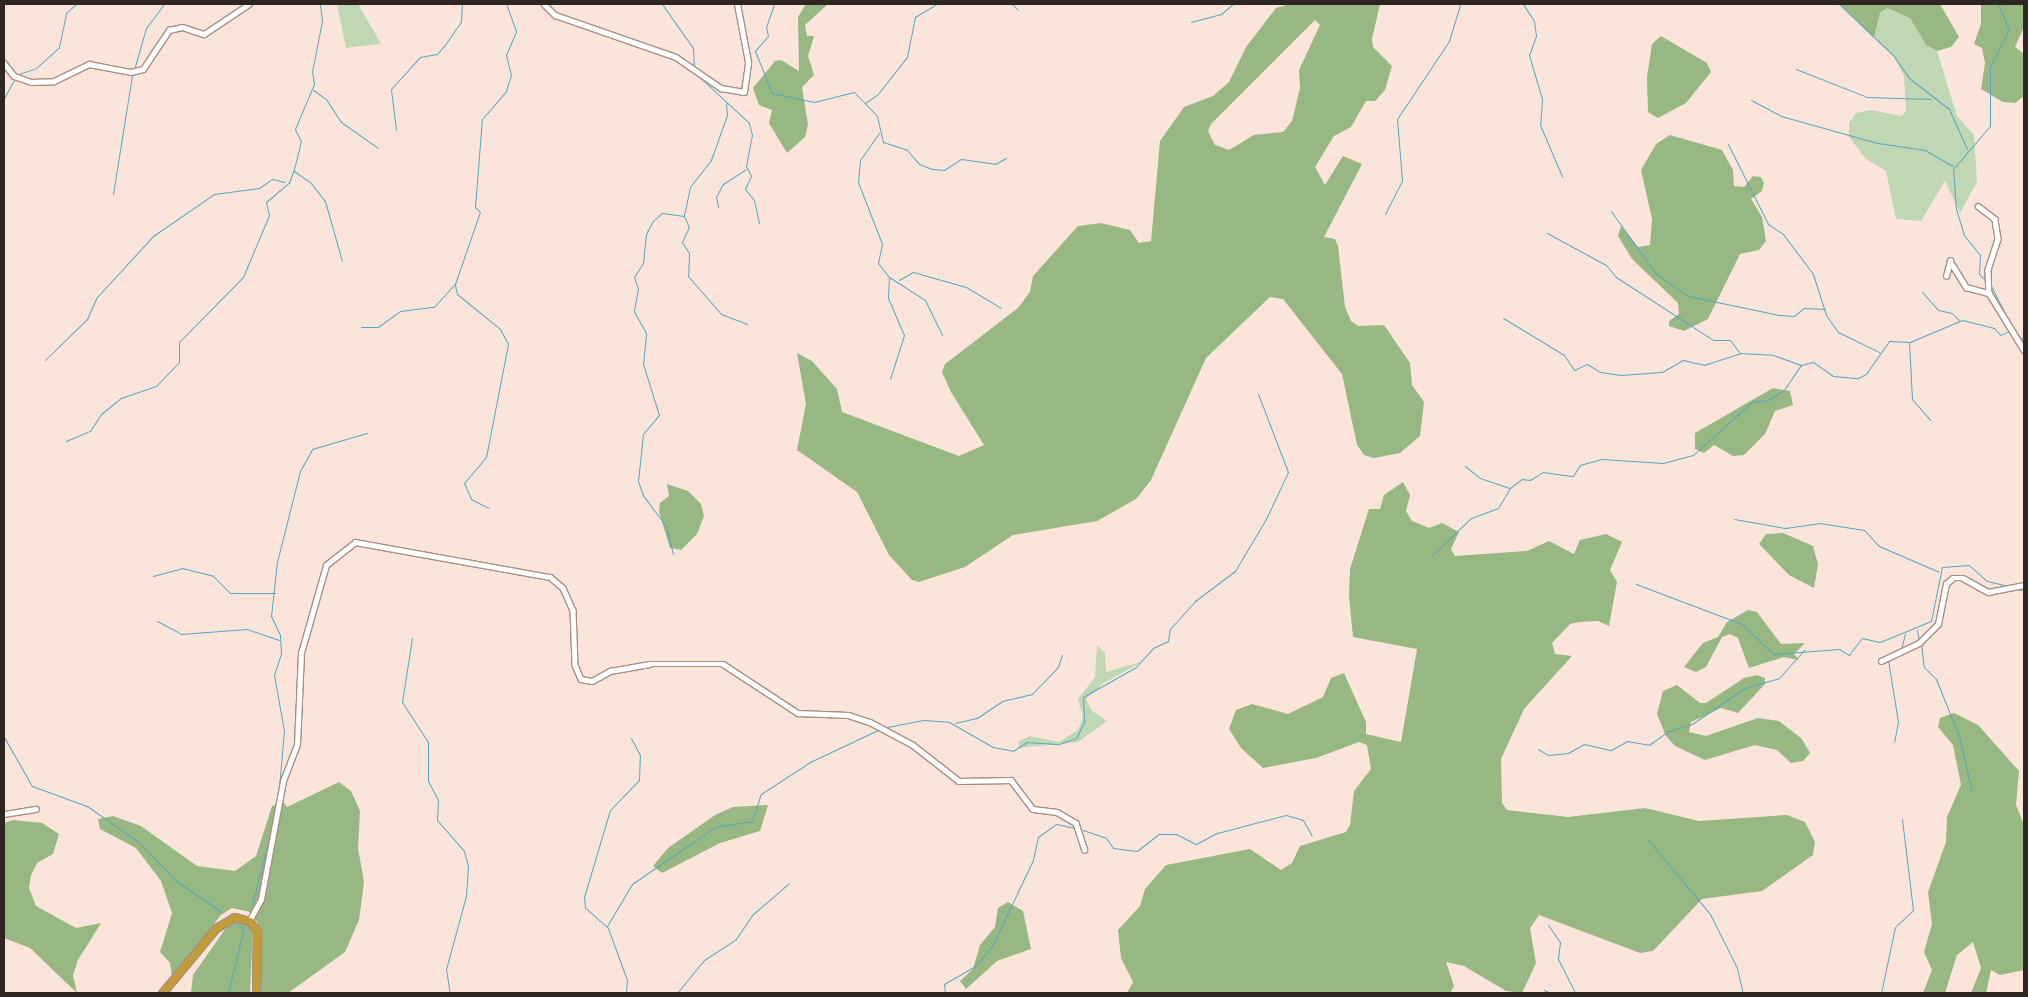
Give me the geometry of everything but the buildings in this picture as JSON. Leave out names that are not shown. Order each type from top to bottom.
[{"type":"highway","points":[[162,993],[223,922],[234,917],[249,921],[258,937],[256,993]]},
{"type":"street","points":[[4,63],[14,76],[31,82],[54,81],[89,64],[131,72],[144,69],[169,30],[182,27],[204,34],[249,4]]},
{"type":"street","points":[[544,4],[555,14],[676,57],[722,88],[744,92],[748,62],[737,4]]},
{"type":"street","points":[[1978,206],[1995,219],[1998,239],[1988,270],[1989,293],[2024,350]]},
{"type":"street","points":[[1946,276],[1950,261],[1966,287],[1989,293]]},
{"type":"street","points":[[249,921],[261,899],[284,781],[297,745],[301,653],[326,565],[355,542],[550,577],[563,588],[574,610],[575,665],[581,679],[592,681],[610,671],[649,664],[723,664],[798,713],[870,722],[913,745],[962,782],[1011,780],[1033,809],[1058,812],[1076,822],[1085,850]]},
{"type":"street","points":[[1881,661],[1919,643],[1938,624],[1946,584],[1953,578],[1963,578],[1988,592],[2024,585]]},
{"type":"street","points":[[4,814],[36,809]]},
{"type":"green space","points":[[337,4],[358,4],[381,44],[346,48]]},
{"type":"green space","points":[[806,4],[828,4],[805,25],[807,36],[814,36],[808,56],[814,75],[802,87],[808,125],[805,137],[787,153],[769,123],[772,110],[759,105],[753,88],[775,61],[781,60],[799,71],[798,17]]},
{"type":"green space","points":[[1290,4],[1380,4],[1372,39],[1373,47],[1392,66],[1385,90],[1375,101],[1366,101],[1351,127],[1334,136],[1315,167],[1325,185],[1343,156],[1362,164],[1324,237],[1335,239],[1338,246],[1345,307],[1351,321],[1358,326],[1384,325],[1410,363],[1412,385],[1424,402],[1420,436],[1400,453],[1374,458],[1364,455],[1357,445],[1342,374],[1283,299],[1270,297],[1206,358],[1151,480],[1136,499],[1097,521],[1013,535],[965,567],[919,582],[912,580],[889,555],[857,492],[797,450],[806,404],[797,353],[812,361],[837,389],[842,412],[959,456],[984,445],[951,392],[942,372],[945,364],[1018,308],[1030,292],[1033,276],[1078,226],[1101,223],[1130,230],[1139,243],[1151,241],[1160,141],[1184,107],[1213,96],[1229,82],[1246,47],[1276,8]],"holes":[[[1315,20],[1320,25],[1299,70],[1300,88],[1292,121],[1283,132],[1254,135],[1229,150],[1215,145],[1208,131],[1211,124]]]},
{"type":"green space","points":[[1839,4],[1940,4],[1959,37],[1951,47],[1937,51],[1926,45],[1910,18],[1887,8],[1880,13],[1874,38]]},
{"type":"green space","points":[[1981,4],[2024,4],[2024,27],[2015,47],[2024,54],[2024,96],[2015,103],[2003,102],[1981,89],[1985,63],[1982,48],[1974,44],[1981,24]]},
{"type":"green space","points":[[1887,8],[1910,18],[1926,45],[1937,51],[1957,116],[1974,135],[1977,182],[1960,213],[1945,181],[1921,221],[1896,219],[1886,171],[1865,158],[1849,137],[1849,123],[1856,113],[1871,110],[1901,116],[1906,111],[1904,76],[1894,57],[1874,38],[1880,13]]},
{"type":"green space","points":[[1661,36],[1707,63],[1711,72],[1686,103],[1658,118],[1648,112],[1647,77],[1652,44]]},
{"type":"green space","points":[[1670,135],[1722,150],[1733,170],[1734,186],[1744,187],[1753,176],[1761,177],[1764,183],[1762,191],[1751,199],[1762,217],[1766,241],[1759,250],[1740,254],[1708,319],[1684,331],[1669,326],[1669,321],[1679,314],[1678,303],[1632,259],[1618,236],[1621,226],[1638,247],[1650,245],[1652,219],[1641,170],[1656,144]]},
{"type":"green space","points":[[1773,388],[1790,391],[1793,405],[1775,411],[1765,434],[1744,455],[1733,456],[1714,445],[1704,453],[1695,449],[1695,433]]},
{"type":"green space","points":[[1403,482],[1410,495],[1406,511],[1412,521],[1429,528],[1442,523],[1459,532],[1451,549],[1455,556],[1527,551],[1549,541],[1574,554],[1580,540],[1606,534],[1622,542],[1610,570],[1617,582],[1609,626],[1598,621],[1570,624],[1552,643],[1555,654],[1572,656],[1524,709],[1501,759],[1502,803],[1507,810],[1568,817],[1645,808],[1699,821],[1787,815],[1805,822],[1815,842],[1813,855],[1762,891],[1702,899],[1653,951],[1640,953],[1539,915],[1530,928],[1536,963],[1522,993],[1506,991],[1464,966],[1446,962],[1454,986],[1450,993],[1127,993],[1133,982],[1121,958],[1118,930],[1140,906],[1145,889],[1166,865],[1250,849],[1281,870],[1292,863],[1300,846],[1346,832],[1350,825],[1354,791],[1371,769],[1367,745],[1359,742],[1316,758],[1263,768],[1241,748],[1229,729],[1236,710],[1252,704],[1288,714],[1323,697],[1331,678],[1344,673],[1366,722],[1366,734],[1401,742],[1417,649],[1353,637],[1349,597],[1350,569],[1369,509],[1380,509],[1384,495]]},
{"type":"green space","points":[[667,484],[688,491],[701,504],[704,516],[697,534],[681,550],[670,548],[659,512],[660,503],[669,496]]},
{"type":"green space","points":[[1783,533],[1813,546],[1818,564],[1814,588],[1789,575],[1759,544],[1766,534]]},
{"type":"green space","points":[[1748,610],[1757,612],[1781,644],[1805,643],[1794,654],[1799,660],[1784,657],[1749,668],[1738,638],[1730,634],[1722,637],[1706,667],[1696,672],[1684,667],[1703,643],[1718,637],[1727,622]]},
{"type":"green space","points":[[1097,645],[1105,653],[1106,672],[1144,661],[1104,683],[1086,699],[1091,710],[1107,721],[1078,742],[1018,748],[1019,741],[1030,736],[1059,742],[1078,730],[1083,717],[1078,699],[1095,677]]},
{"type":"green space","points":[[1757,675],[1765,678],[1765,684],[1738,713],[1721,708],[1691,722],[1689,732],[1706,736],[1758,718],[1779,721],[1802,739],[1810,753],[1803,761],[1791,763],[1777,750],[1755,745],[1705,760],[1675,746],[1666,736],[1657,714],[1663,691],[1677,685],[1700,703],[1706,703],[1744,678]]},
{"type":"green space","points":[[1954,713],[1978,725],[2019,771],[2016,805],[2024,825],[2024,970],[2000,975],[1991,970],[1986,993],[1971,993],[1981,968],[1973,942],[1957,955],[1945,993],[1923,993],[1932,970],[1924,952],[1932,924],[1928,892],[1946,842],[1947,817],[1961,785],[1953,745],[1938,727],[1940,718]]},
{"type":"green space","points":[[339,782],[351,791],[360,811],[358,848],[364,882],[359,920],[345,952],[288,993],[258,993],[258,923],[250,912],[232,908],[221,915],[172,977],[170,963],[160,952],[172,913],[161,881],[136,848],[100,829],[98,819],[113,816],[141,826],[197,866],[235,871],[256,856],[272,806],[283,802],[287,807]]},
{"type":"green space","points":[[768,805],[760,831],[720,843],[662,873],[653,866],[668,848],[715,815],[733,807]]},
{"type":"green space","points":[[13,820],[42,823],[59,834],[53,854],[37,863],[31,875],[29,888],[36,906],[76,928],[101,923],[78,960],[73,975],[77,993],[30,948],[4,938],[4,823]]},
{"type":"green space","points":[[1008,902],[1023,911],[1031,949],[997,961],[966,989],[960,981],[973,969],[980,945],[995,927],[998,908]]},
{"type":"green space","points":[[233,918],[253,926],[250,993],[191,993],[193,975]]},
{"type":"waterway","points":[[19,74],[36,68],[59,47],[66,13],[76,4]]},
{"type":"waterway","points":[[134,70],[146,28],[164,4]]},
{"type":"waterway","points":[[66,441],[90,431],[101,414],[121,398],[156,386],[179,362],[179,342],[243,277],[269,215],[266,202],[289,183],[294,169],[301,141],[295,129],[314,84],[312,72],[322,21],[320,4]]},
{"type":"waterway","points":[[396,130],[391,89],[420,57],[437,54],[444,46],[461,22],[462,4]]},
{"type":"waterway","points":[[361,327],[378,327],[400,311],[434,307],[455,284],[480,212],[475,207],[482,119],[506,91],[511,75],[506,55],[516,31],[506,4]]},
{"type":"waterway","points":[[662,4],[693,48],[694,67]]},
{"type":"waterway","points":[[774,4],[766,27],[768,36],[755,51],[772,93],[814,102],[854,92],[877,116],[883,142],[907,150],[919,164],[932,169],[944,170],[961,159],[995,164],[1006,158]]},
{"type":"waterway","points":[[865,103],[877,95],[907,57],[915,17],[937,4]]},
{"type":"waterway","points":[[1012,4],[1018,10]]},
{"type":"waterway","points":[[1191,22],[1221,14],[1233,4]]},
{"type":"waterway","points":[[1385,214],[1402,180],[1397,119],[1449,41],[1460,4]]},
{"type":"waterway","points":[[1523,4],[1534,21],[1536,36],[1529,55],[1542,99],[1540,125],[1562,176]]},
{"type":"waterway","points":[[1839,4],[1893,55],[1909,78],[1949,109],[1967,149]]},
{"type":"waterway","points":[[1987,282],[1979,274],[1980,255],[1964,235],[1956,209],[1953,169],[1990,126],[1990,67],[2009,29],[1998,4]]},
{"type":"waterway","points":[[1796,69],[1867,97],[1931,99]]},
{"type":"waterway","points":[[694,72],[749,123],[752,135],[746,166],[751,176],[745,189],[754,200],[759,223]]},
{"type":"waterway","points":[[113,194],[132,75]]},
{"type":"waterway","points":[[4,98],[15,78]]},
{"type":"waterway","points":[[313,90],[326,99],[341,122],[378,148]]},
{"type":"waterway","points":[[1751,100],[1781,116],[1878,143],[1925,150],[1953,166]]},
{"type":"waterway","points":[[726,103],[727,115],[711,160],[690,187],[684,216],[689,227],[682,242],[689,253],[688,276],[721,314],[747,324]]},
{"type":"waterway","points":[[879,133],[860,160],[858,182],[882,244],[878,263],[889,277],[925,300],[942,335]]},
{"type":"waterway","points":[[1728,144],[1768,224],[1783,234],[1813,274],[1826,315],[1838,332],[1879,352]]},
{"type":"waterway","points":[[718,207],[716,197],[723,184],[746,169]]},
{"type":"waterway","points":[[294,171],[310,182],[325,201],[342,261]]},
{"type":"waterway","points":[[45,360],[87,319],[97,297],[153,236],[214,194],[259,188],[272,179],[285,182]]},
{"type":"waterway","points":[[1611,211],[1655,273],[1688,296],[1779,315],[1794,316],[1804,308],[1825,309]]},
{"type":"waterway","points":[[673,554],[666,526],[643,495],[638,481],[643,434],[659,415],[643,364],[646,333],[634,311],[638,289],[634,277],[643,263],[646,234],[653,221],[662,213],[684,216]]},
{"type":"waterway","points":[[1547,233],[1606,265],[1616,277],[1713,340],[1730,340],[1739,352]]},
{"type":"waterway","points":[[899,280],[913,272],[966,287],[1001,308]]},
{"type":"waterway","points":[[889,277],[888,298],[904,335],[890,379]]},
{"type":"waterway","points":[[1990,284],[2012,327]]},
{"type":"waterway","points":[[455,285],[457,294],[500,329],[508,344],[486,457],[464,483],[471,499],[489,508]]},
{"type":"waterway","points":[[1922,292],[1938,310],[1952,313],[1959,320]]},
{"type":"waterway","points":[[1503,318],[1564,355],[1574,370],[1587,364],[1600,372],[1621,375],[1662,372],[1683,360],[1704,365],[1740,353],[1773,355],[1801,365],[1813,362],[1833,376],[1858,378],[1866,374],[1889,341],[1909,342]]},
{"type":"waterway","points":[[1910,342],[1962,320],[1994,328],[2000,335],[2010,331]]},
{"type":"waterway","points":[[2017,334],[2024,341]]},
{"type":"waterway","points":[[1909,343],[1912,399],[1930,420]]},
{"type":"waterway","points":[[1431,556],[1471,518],[1498,508],[1510,488],[1522,479],[1530,480],[1543,472],[1573,476],[1580,465],[1601,459],[1663,463],[1693,455],[1752,402],[1768,400],[1784,390],[1801,365]]},
{"type":"waterway","points":[[882,728],[923,720],[949,722],[993,747],[1013,751],[1027,742],[1059,744],[1076,738],[1084,722],[1083,697],[1136,667],[1153,648],[1168,641],[1170,629],[1195,601],[1235,571],[1266,519],[1288,472],[1258,394]]},
{"type":"waterway","points":[[278,798],[284,731],[274,675],[281,654],[280,635],[271,616],[277,562],[300,471],[312,449],[367,433]]},
{"type":"waterway","points":[[1465,466],[1480,478],[1509,488]]},
{"type":"waterway","points":[[1734,519],[1785,528],[1819,523],[1864,530],[1879,546],[1939,572]]},
{"type":"waterway","points":[[1636,584],[1742,624],[1773,654],[1839,649],[1849,655],[1862,638],[1880,642],[1931,621],[1942,567],[1969,565],[1987,581],[2008,586]]},
{"type":"waterway","points":[[153,576],[182,568],[213,576],[230,593],[275,593]]},
{"type":"waterway","points":[[2011,589],[2024,590]]},
{"type":"waterway","points":[[157,621],[181,634],[247,629],[279,640]]},
{"type":"waterway","points":[[1917,630],[1919,641]]},
{"type":"waterway","points":[[1901,649],[1905,634]]},
{"type":"waterway","points":[[412,638],[402,702],[428,742],[428,781],[438,800],[437,820],[464,851],[468,866],[466,896],[446,969],[450,993]]},
{"type":"waterway","points":[[1921,644],[1924,667],[1936,679],[1959,736],[1972,792]]},
{"type":"waterway","points":[[1538,749],[1548,755],[1568,753],[1584,744],[1611,750],[1627,741],[1649,745],[1667,732],[1692,724],[1745,688],[1779,678],[1804,650]]},
{"type":"waterway","points":[[955,723],[977,718],[1002,701],[1032,694],[1058,667],[1062,655]]},
{"type":"waterway","points":[[1888,660],[1898,722],[1894,742]]},
{"type":"waterway","points":[[607,926],[632,884],[715,827],[752,821],[761,794],[810,762],[878,730]]},
{"type":"waterway","points":[[4,737],[32,786],[87,806],[141,844],[175,880],[220,911]]},
{"type":"waterway","points":[[626,993],[627,980],[608,928],[585,907],[584,897],[610,810],[639,780],[640,755],[631,738]]},
{"type":"waterway","points":[[1083,830],[1106,838],[1113,848],[1137,851],[1159,834],[1176,834],[1196,844],[1217,833],[1286,815],[1303,820],[1312,836]]},
{"type":"waterway","points":[[1881,993],[1895,927],[1913,910],[1902,819]]},
{"type":"waterway","points":[[252,905],[273,824]]},
{"type":"waterway","points":[[945,993],[944,984],[974,967],[992,946],[1033,860],[1038,837],[1056,824],[1075,828]]},
{"type":"waterway","points":[[1648,840],[1710,914],[1737,968],[1743,993]]},
{"type":"waterway","points":[[677,993],[704,960],[736,939],[752,915],[788,884]]},
{"type":"waterway","points":[[238,925],[243,929]]},
{"type":"waterway","points":[[1548,925],[1560,942],[1558,959],[1575,993]]},
{"type":"waterway","points":[[228,993],[244,927]]},
{"type":"waterway","points":[[1544,990],[1551,993]]}]
